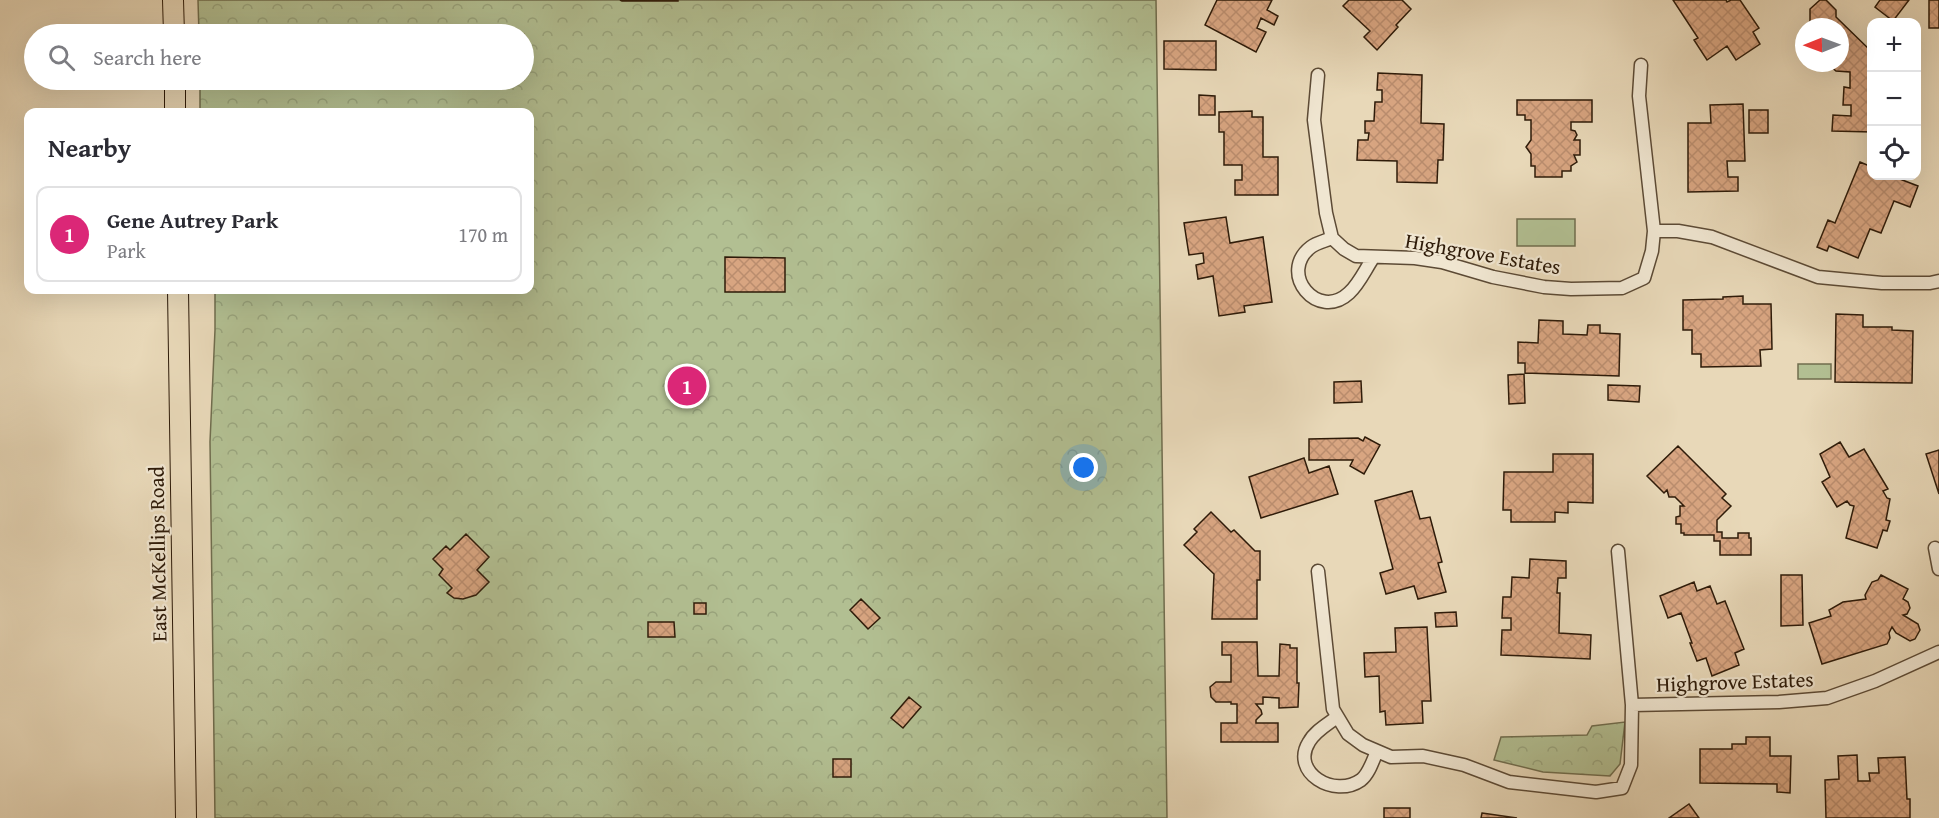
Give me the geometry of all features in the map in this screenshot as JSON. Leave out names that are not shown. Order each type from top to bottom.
[{"type":"main road","points":[[173,0],[174,24]]},
{"type":"main road","points":[[175,90],[175,108]]},
{"type":"main road","name":"East McKellips Road","points":[[178,294],[186,818]]},
{"type":"street","name":"Highgrove Estates","points":[[1373,258],[1348,294],[1335,302],[1323,302],[1311,297],[1300,285],[1297,269],[1301,258],[1311,247],[1332,238],[1356,256],[1442,262],[1501,279],[1544,287],[1571,290],[1622,288],[1633,285],[1644,278],[1652,251],[1654,231],[1639,96],[1641,65]]},
{"type":"street","points":[[1318,75],[1314,120],[1327,225],[1332,238]]},
{"type":"street","points":[[1654,231],[1678,231],[1712,237],[1818,277],[1882,283],[1939,281]]},
{"type":"street","points":[[1935,548],[1939,569]]},
{"type":"street","name":"Highgrove Estates","points":[[1318,571],[1333,709],[1348,734],[1363,746],[1391,756],[1423,756],[1464,765],[1509,782],[1596,792],[1622,788],[1631,765],[1632,705],[1618,551]]},
{"type":"street","name":"Highgrove Estates","points":[[1632,705],[1779,702],[1827,698],[1875,681],[1939,652]]},
{"type":"street","points":[[1337,717],[1308,742],[1304,754],[1307,769],[1318,781],[1330,786],[1354,784],[1364,778],[1377,751]]},
{"type":"green space","points":[[198,0],[1156,0],[1167,818],[215,818],[210,442],[215,294],[534,294],[534,108],[200,108],[200,90],[534,90],[534,24],[199,24]]},
{"type":"green space","points":[[1517,219],[1575,219],[1575,246],[1517,246]]},
{"type":"green space","points":[[1798,364],[1831,364],[1831,379],[1798,379]]},
{"type":"green space","points":[[1625,722],[1620,764],[1610,776],[1543,772],[1494,760],[1501,737],[1587,735],[1592,726]]},
{"type":"building","points":[[620,0],[678,0],[678,1],[622,1]]},
{"type":"building","points":[[1217,0],[1272,0],[1267,10],[1278,16],[1274,25],[1261,18],[1257,28],[1266,32],[1256,52],[1205,25]]},
{"type":"building","points":[[1349,0],[1402,0],[1411,9],[1377,50],[1364,37],[1370,31],[1343,6]]},
{"type":"building","points":[[1673,0],[1726,0],[1727,2],[1740,0],[1759,28],[1753,32],[1760,44],[1736,60],[1727,46],[1707,60],[1694,40],[1698,38]]},
{"type":"building","points":[[1820,0],[1826,0],[1836,10],[1837,18],[1810,18],[1810,9]]},
{"type":"building","points":[[1880,0],[1909,0],[1895,18],[1889,18],[1875,7]]},
{"type":"building","points":[[1929,0],[1939,0],[1939,28],[1929,28]]},
{"type":"building","points":[[1849,30],[1867,47],[1867,132],[1832,131],[1833,115],[1851,116],[1851,105],[1843,105],[1844,87],[1850,88]]},
{"type":"building","points":[[1164,41],[1216,41],[1216,70],[1164,69]]},
{"type":"building","points":[[1378,73],[1422,75],[1421,123],[1444,124],[1443,160],[1438,160],[1437,183],[1397,182],[1397,161],[1357,160],[1358,140],[1368,140],[1369,133],[1365,133],[1365,121],[1374,121],[1375,102],[1382,102],[1382,90],[1377,90]]},
{"type":"building","points":[[1199,95],[1215,96],[1215,115],[1199,115]]},
{"type":"building","points":[[1517,100],[1592,100],[1592,122],[1571,122],[1571,130],[1577,135],[1574,140],[1580,140],[1580,155],[1574,155],[1577,162],[1571,166],[1571,171],[1562,171],[1562,177],[1535,177],[1535,166],[1531,166],[1531,154],[1526,147],[1531,140],[1531,120],[1525,120],[1525,115],[1517,115]]},
{"type":"building","points":[[1743,104],[1745,161],[1727,161],[1728,177],[1738,177],[1738,191],[1688,192],[1688,123],[1711,123],[1710,105]]},
{"type":"building","points":[[1749,110],[1768,110],[1768,133],[1749,133]]},
{"type":"building","points":[[1252,111],[1252,117],[1263,117],[1263,157],[1278,157],[1278,195],[1235,195],[1235,180],[1242,180],[1242,165],[1224,165],[1224,132],[1219,132],[1219,112]]},
{"type":"building","points":[[1860,162],[1867,165],[1867,180],[1902,180],[1918,186],[1910,207],[1894,201],[1881,233],[1870,229],[1858,258],[1829,246],[1827,251],[1817,247],[1828,220],[1835,223]]},
{"type":"building","points":[[1226,217],[1230,243],[1263,237],[1272,302],[1244,306],[1245,312],[1219,316],[1213,276],[1198,279],[1196,265],[1204,263],[1203,253],[1189,255],[1184,223]]},
{"type":"building","points":[[725,257],[785,258],[785,292],[725,292]]},
{"type":"building","points":[[1743,296],[1743,304],[1771,304],[1772,349],[1760,350],[1761,366],[1701,367],[1701,354],[1692,354],[1692,330],[1683,330],[1683,300]]},
{"type":"building","points":[[1836,314],[1863,315],[1863,327],[1892,327],[1892,330],[1913,331],[1912,383],[1835,382]]},
{"type":"building","points":[[1539,320],[1563,321],[1563,334],[1587,335],[1588,325],[1600,325],[1600,333],[1620,334],[1619,376],[1525,373],[1525,363],[1518,363],[1518,342],[1538,343]]},
{"type":"building","points":[[1524,374],[1525,403],[1509,404],[1508,375]]},
{"type":"building","points":[[1361,381],[1362,402],[1334,403],[1334,382]]},
{"type":"building","points":[[1608,385],[1640,386],[1639,402],[1608,400]]},
{"type":"building","points":[[1365,437],[1380,445],[1364,474],[1350,466],[1353,460],[1309,460],[1309,439],[1358,438],[1363,441]]},
{"type":"building","points":[[1840,442],[1849,457],[1864,449],[1888,489],[1883,491],[1890,499],[1886,520],[1890,521],[1887,531],[1883,530],[1877,548],[1846,538],[1854,506],[1847,501],[1837,507],[1822,482],[1830,477],[1820,454]]},
{"type":"building","points":[[1678,446],[1726,494],[1722,498],[1731,506],[1717,520],[1717,532],[1722,532],[1722,538],[1738,538],[1738,533],[1749,533],[1751,555],[1720,555],[1720,541],[1714,541],[1714,535],[1684,535],[1681,533],[1681,524],[1676,524],[1676,517],[1680,516],[1680,506],[1684,506],[1675,497],[1669,497],[1667,490],[1664,493],[1647,476]]},
{"type":"building","points":[[1939,450],[1939,494],[1926,454]]},
{"type":"building","points":[[1553,454],[1593,454],[1593,503],[1568,502],[1568,513],[1555,512],[1555,522],[1511,522],[1511,510],[1503,510],[1504,472],[1553,472]]},
{"type":"building","points":[[1304,458],[1309,473],[1329,466],[1338,494],[1261,518],[1249,477]]},
{"type":"building","points":[[1412,491],[1420,519],[1430,517],[1442,562],[1438,563],[1446,592],[1418,599],[1414,586],[1386,594],[1380,573],[1393,569],[1375,501]]},
{"type":"building","points":[[1211,512],[1231,532],[1234,530],[1255,551],[1260,551],[1257,619],[1212,619],[1214,574],[1184,545],[1197,532],[1194,529]]},
{"type":"building","points":[[466,534],[489,557],[477,570],[489,582],[476,595],[463,599],[454,598],[447,593],[452,588],[439,575],[443,569],[433,559],[446,546],[450,550]]},
{"type":"building","points":[[1530,559],[1566,561],[1566,578],[1558,578],[1559,633],[1591,635],[1590,659],[1501,655],[1502,630],[1511,630],[1511,618],[1502,618],[1503,597],[1511,597],[1512,577],[1529,578]]},
{"type":"building","points":[[1781,575],[1802,575],[1803,625],[1781,626]]},
{"type":"building","points":[[1881,575],[1908,589],[1903,599],[1908,602],[1910,608],[1907,614],[1903,615],[1918,624],[1920,630],[1915,639],[1910,641],[1896,633],[1892,627],[1887,644],[1822,664],[1809,623],[1831,616],[1829,610],[1843,602],[1866,599],[1865,595],[1872,582],[1878,580]]},
{"type":"building","points":[[1694,582],[1697,591],[1710,586],[1717,604],[1725,601],[1744,649],[1735,653],[1739,665],[1712,676],[1706,658],[1697,661],[1681,613],[1668,618],[1660,596]]},
{"type":"building","points":[[861,599],[880,618],[868,629],[850,610]]},
{"type":"building","points":[[694,603],[706,603],[706,614],[694,614]]},
{"type":"building","points":[[1456,612],[1457,626],[1436,627],[1435,613]]},
{"type":"building","points":[[648,622],[674,622],[675,637],[648,637]]},
{"type":"building","points":[[1427,627],[1431,701],[1422,701],[1423,723],[1386,725],[1385,711],[1380,712],[1379,676],[1365,677],[1364,653],[1396,652],[1395,628]]},
{"type":"building","points":[[1222,642],[1257,642],[1258,676],[1279,676],[1280,644],[1297,648],[1298,707],[1279,708],[1279,698],[1263,697],[1263,704],[1256,704],[1262,714],[1256,723],[1278,723],[1278,742],[1221,742],[1221,723],[1237,723],[1237,704],[1216,702],[1211,697],[1210,687],[1216,682],[1231,682],[1231,655],[1222,655]]},
{"type":"building","points":[[909,697],[921,707],[903,728],[891,718]]},
{"type":"building","points":[[1746,737],[1770,737],[1770,756],[1791,756],[1790,793],[1777,792],[1777,784],[1700,783],[1700,749],[1732,749],[1732,744],[1746,744]]},
{"type":"building","points":[[1857,755],[1858,781],[1870,781],[1869,773],[1879,773],[1878,758],[1905,757],[1910,818],[1826,818],[1825,780],[1839,779],[1838,756]]},
{"type":"building","points":[[833,759],[851,759],[851,777],[833,777]]},
{"type":"building","points":[[1689,804],[1699,818],[1669,818]]},
{"type":"building","points":[[1384,808],[1410,808],[1410,818],[1384,818]]},
{"type":"building","points":[[1482,813],[1517,818],[1481,818]]},
{"type":"place","name":"Gene Autrey Park","points":[[687,386]]}]
